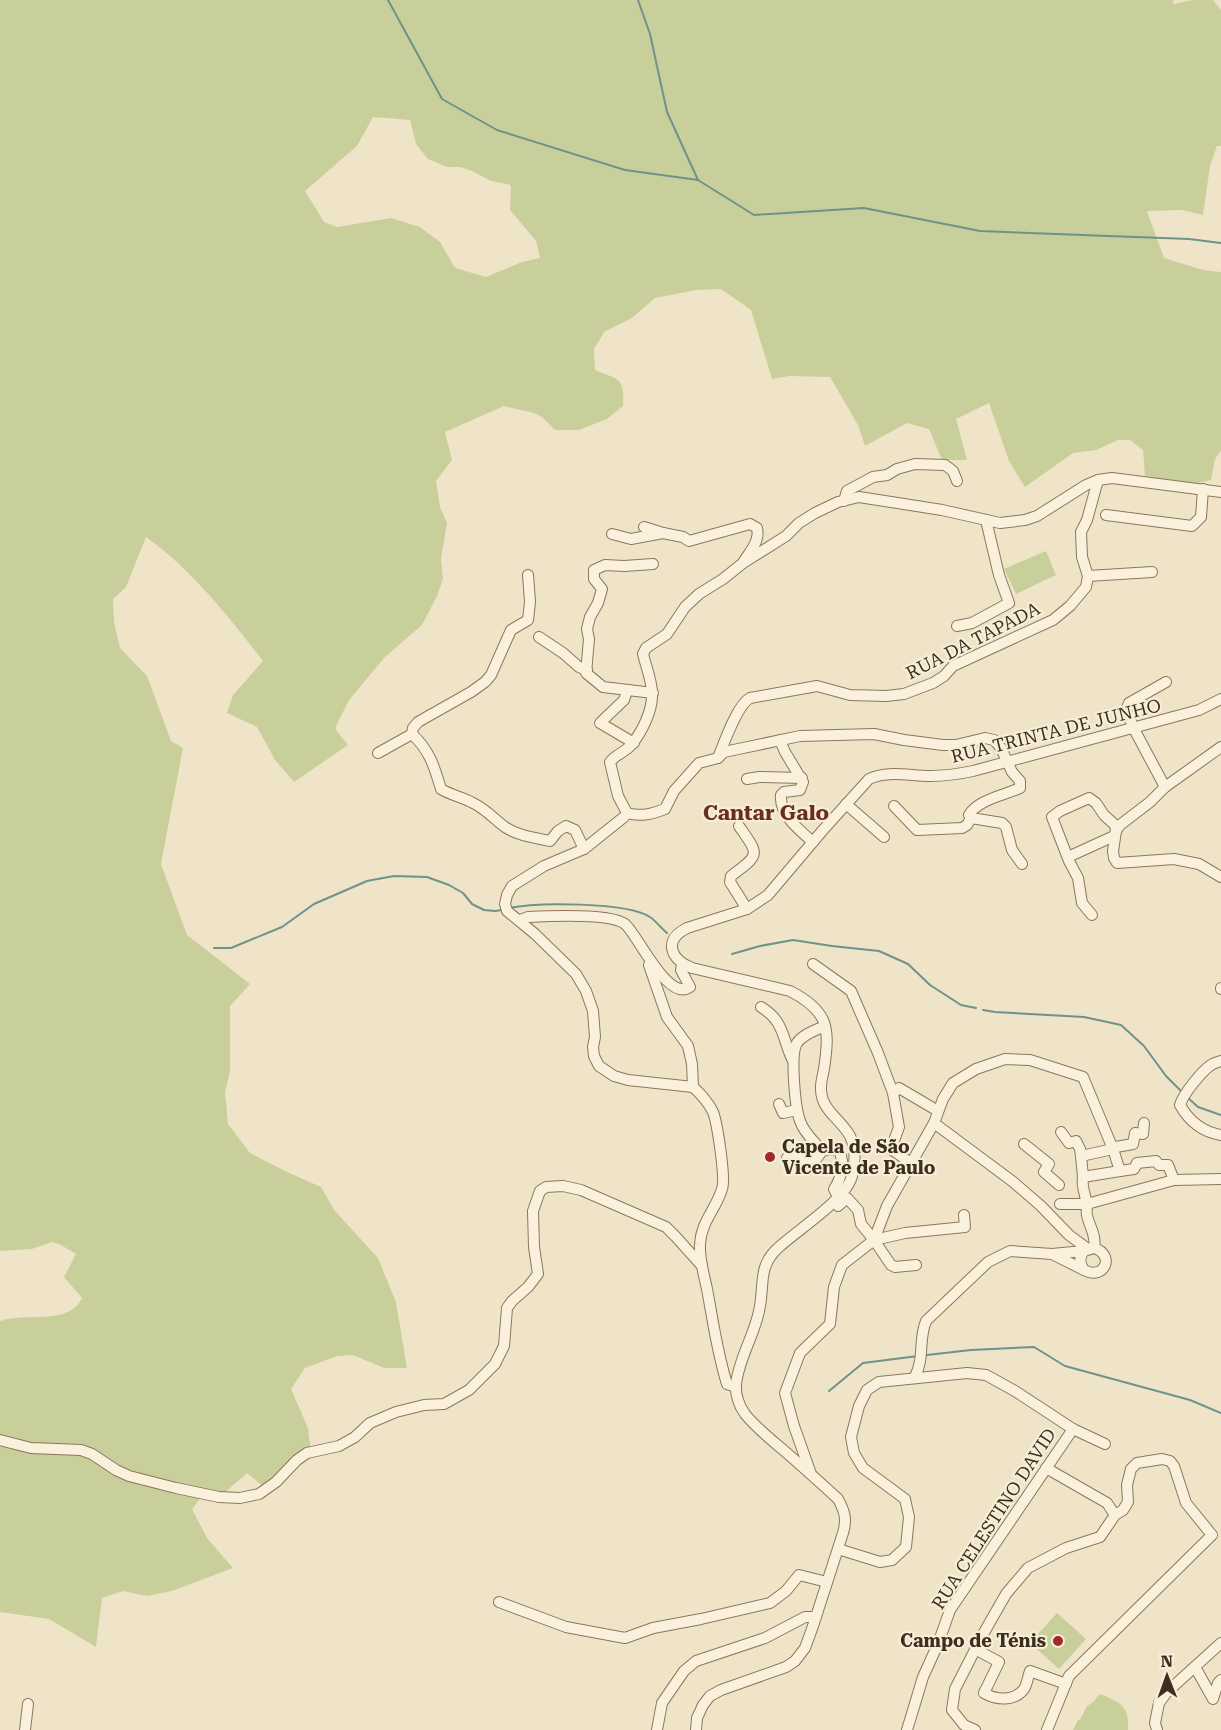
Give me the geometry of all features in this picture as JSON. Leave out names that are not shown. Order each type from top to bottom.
[{"type":"street","points":[[844,501],[846,491],[873,477],[887,475],[915,464],[945,465],[953,471],[957,481]]},
{"type":"street","points":[[894,806],[917,830],[962,828],[971,819],[969,815],[972,809],[981,803],[1020,788],[1020,781],[1012,772],[1001,748],[994,740],[985,738],[956,745],[943,745],[874,734],[800,736],[724,752],[718,758],[699,763],[675,791],[665,809],[636,816],[627,813],[618,796],[610,762],[634,742],[645,721],[652,699],[643,654],[646,648],[667,634],[685,607],[743,563],[786,536],[799,523],[815,513],[844,501],[859,497],[942,510],[1000,523],[1037,516],[1086,485],[1112,478],[1221,492]]},
{"type":"street","points":[[1098,480],[1087,520],[1081,532],[1082,557],[1088,576],[1152,572]]},
{"type":"street","points":[[1106,515],[1192,525],[1201,517],[1203,489]]},
{"type":"street","points":[[957,626],[972,623],[1009,603],[999,575],[986,520]]},
{"type":"street","points":[[644,527],[690,541],[750,524],[757,528],[758,533],[756,543],[743,563]]},
{"type":"street","points":[[612,534],[631,539],[663,533]]},
{"type":"street","points":[[652,693],[603,687],[586,674],[586,670],[590,639],[587,629],[602,589],[594,579],[594,570],[605,565],[653,564]]},
{"type":"street","points":[[412,734],[418,722],[471,692],[491,675],[512,630],[528,620],[530,602],[528,575]]},
{"type":"street","name":"RUA DA TAPADA","points":[[718,758],[745,700],[817,686],[850,695],[904,694],[933,683],[953,666],[1053,620],[1070,606],[1086,587],[1088,576]]},
{"type":"street","points":[[539,638],[586,670]]},
{"type":"street","points":[[1165,787],[1126,710],[1129,703],[1166,682]]},
{"type":"street","points":[[627,691],[624,700],[600,723],[634,742]]},
{"type":"street","name":"RUA TRINTA DE JUNHO","points":[[682,964],[672,950],[673,940],[678,933],[747,909],[768,895],[846,804],[869,779],[875,776],[887,774],[945,776],[973,771],[1134,729],[1199,710],[1221,699]]},
{"type":"street","points":[[378,753],[412,734]]},
{"type":"street","points":[[412,734],[424,745],[433,762],[441,789],[472,802],[506,828],[518,833],[550,841],[558,831],[566,826],[575,830],[584,849]]},
{"type":"street","points":[[780,740],[803,782],[800,790],[784,792],[780,801],[788,817],[813,842]]},
{"type":"street","points":[[1068,857],[1113,836],[1124,820],[1221,747]]},
{"type":"street","points":[[747,779],[802,778]]},
{"type":"street","points":[[1092,915],[1082,903],[1081,885],[1052,817],[1089,798],[1096,802],[1104,815],[1115,825],[1113,850],[1117,862],[1174,859],[1201,865],[1221,866]]},
{"type":"street","points":[[846,804],[884,837]]},
{"type":"street","points":[[627,813],[584,849],[544,866],[512,886],[505,904],[507,911],[520,920],[576,974],[586,991],[593,1011],[595,1037],[593,1047],[598,1066],[614,1076],[628,1080],[693,1087],[702,1094],[712,1111],[717,1124],[724,1181],[704,1223],[699,1245],[712,1325],[722,1366],[727,1384],[736,1387]]},
{"type":"street","points":[[971,819],[1002,823],[1006,827],[1012,850],[1022,864]]},
{"type":"street","points":[[739,826],[754,847],[755,853],[752,859],[731,876],[730,882],[747,909]]},
{"type":"street","points":[[1201,865],[1221,877]]},
{"type":"street","points":[[520,920],[528,917],[548,916],[612,918],[628,927],[657,970],[681,990],[690,987],[681,970],[682,964],[790,991],[804,998],[816,1007],[824,1020],[827,1046],[821,1087],[823,1101],[828,1111],[850,1136],[854,1147],[855,1163],[848,1187],[824,1210],[777,1248],[766,1261],[760,1309],[738,1370],[736,1387],[738,1402],[744,1412],[762,1432],[838,1499],[847,1521],[805,1648],[795,1661],[786,1667],[710,1696],[697,1718],[696,1730]]},
{"type":"street","points":[[646,956],[668,1017],[688,1046],[693,1087]]},
{"type":"street","points":[[813,964],[851,991],[878,1053],[892,1093],[899,1127],[891,1149],[911,1163]]},
{"type":"street","points":[[761,1007],[769,1012],[780,1025],[793,1062]]},
{"type":"street","points":[[822,1151],[806,1133],[800,1122],[793,1062],[798,1041],[809,1032],[825,1026]]},
{"type":"street","points":[[874,1240],[887,1206],[934,1123],[953,1083],[976,1069],[1005,1059],[1030,1060],[1083,1077],[1120,1171]]},
{"type":"street","points":[[1221,1061],[1210,1065],[1184,1094],[1180,1105],[1192,1121],[1203,1129],[1221,1135]]},
{"type":"street","points":[[892,1093],[899,1088],[938,1111]]},
{"type":"street","points":[[779,1104],[783,1113],[798,1110]]},
{"type":"street","points":[[934,1123],[1012,1181],[1069,1235],[1089,1249]]},
{"type":"street","points":[[1081,1156],[1133,1144],[1135,1133],[1143,1134],[1144,1123]]},
{"type":"street","points":[[1061,1132],[1069,1143],[1077,1141],[1080,1149],[1087,1218],[1096,1241],[1080,1258],[1084,1270]]},
{"type":"street","points":[[1024,1144],[1049,1164],[1044,1172],[1059,1185]]},
{"type":"street","points":[[787,1158],[817,1158],[822,1151],[839,1150],[842,1157],[841,1180],[834,1189],[838,1197]]},
{"type":"street","points":[[1083,1177],[1134,1169],[1137,1163],[1156,1161],[1160,1165],[1168,1165],[1174,1180]]},
{"type":"street","points":[[1060,1204],[1087,1204],[1174,1180],[1221,1179]]},
{"type":"street","points":[[0,1440],[31,1448],[81,1450],[129,1476],[219,1497],[240,1498],[259,1494],[276,1482],[307,1453],[339,1446],[355,1437],[370,1423],[396,1412],[444,1404],[470,1390],[495,1364],[504,1346],[507,1308],[538,1274],[534,1247],[533,1211],[540,1191],[546,1187],[563,1186],[581,1190],[666,1227],[702,1266]]},
{"type":"street","points":[[824,1210],[835,1208],[847,1198],[858,1210],[861,1224],[891,1265],[895,1267],[916,1265]]},
{"type":"street","points":[[811,1474],[785,1393],[801,1353],[830,1324],[834,1287],[842,1265],[874,1240],[905,1233],[965,1227],[964,1215]]},
{"type":"street","points":[[1057,1254],[1070,1247],[1069,1235]]},
{"type":"street","points":[[915,1377],[920,1367],[922,1332],[926,1321],[988,1262],[1010,1251],[1057,1254],[1098,1249],[1105,1255],[1106,1264],[1097,1273],[1088,1272],[1057,1254]]},
{"type":"street","points":[[922,1353],[938,1375]]},
{"type":"street","name":"RUA CELESTINO DAVID","points":[[938,1375],[967,1373],[986,1375],[1073,1429],[1105,1444]]},
{"type":"street","points":[[838,1549],[880,1562],[892,1560],[906,1547],[909,1517],[905,1499],[863,1468],[854,1453],[852,1437],[859,1406],[867,1390],[879,1382],[938,1375]]},
{"type":"street","name":"RUA CELESTINO DAVID","points":[[907,1730],[910,1727],[923,1677],[950,1610],[1073,1429]]},
{"type":"street","points":[[975,1730],[964,1725],[952,1710],[955,1689],[1006,1594],[1028,1568],[1066,1548],[1100,1537],[1114,1515],[1123,1510],[1128,1502],[1127,1485],[1131,1469],[1137,1463],[1162,1459],[1170,1461],[1174,1466],[1186,1503],[1221,1545]]},
{"type":"street","points":[[1046,1468],[1107,1503],[1114,1515]]},
{"type":"street","points":[[1047,1730],[1069,1676],[1212,1535]]},
{"type":"street","points":[[499,1602],[566,1627],[625,1638],[653,1628],[770,1603],[786,1591],[799,1575],[827,1582]]},
{"type":"street","points":[[657,1730],[662,1703],[684,1671],[696,1661],[765,1638],[805,1617],[816,1617]]},
{"type":"street","points":[[1157,1730],[1155,1723],[1159,1703],[1167,1692],[1221,1643]]},
{"type":"street","points":[[975,1649],[999,1662],[984,1693],[990,1697],[1003,1700],[1014,1696],[1024,1689],[1030,1671],[1066,1684]]},
{"type":"street","points":[[1195,1667],[1215,1705],[1218,1683],[1221,1680]]},
{"type":"street","points":[[25,1730],[28,1704]]},
{"type":"green space","points":[[0,0],[1174,0],[1173,4],[1193,0],[1213,0],[1221,10],[1221,146],[1217,146],[1210,166],[1203,215],[1182,210],[1147,211],[1164,258],[1203,270],[1221,272],[1221,451],[1215,459],[1211,480],[1192,484],[1145,476],[1143,450],[1130,440],[1118,440],[1096,450],[1073,453],[1025,487],[1009,461],[989,403],[956,419],[967,460],[942,460],[929,429],[907,423],[865,446],[858,425],[830,377],[789,376],[772,379],[751,310],[721,289],[696,290],[655,298],[632,318],[604,332],[594,349],[595,370],[615,378],[623,390],[623,406],[607,419],[579,430],[555,430],[542,417],[534,413],[504,406],[445,432],[452,460],[436,481],[440,507],[447,523],[441,559],[443,579],[437,596],[422,625],[385,657],[349,700],[336,726],[336,730],[348,745],[294,782],[275,760],[257,727],[227,713],[233,695],[263,661],[194,579],[146,537],[126,587],[113,599],[114,622],[120,648],[147,676],[171,741],[183,748],[161,864],[187,935],[250,984],[230,1006],[230,1072],[225,1092],[228,1124],[250,1153],[321,1187],[335,1211],[378,1258],[396,1302],[407,1368],[384,1368],[353,1355],[337,1356],[305,1368],[291,1389],[308,1428],[311,1452],[264,1487],[247,1473],[222,1495],[202,1496],[192,1509],[207,1538],[233,1568],[172,1591],[147,1596],[123,1591],[102,1598],[96,1647],[49,1619],[0,1612],[0,1321],[57,1315],[76,1307],[82,1298],[64,1277],[76,1254],[61,1245],[52,1242],[32,1249],[0,1251]],"holes":[[[373,117],[410,120],[416,144],[428,159],[447,167],[460,167],[472,171],[491,181],[511,185],[510,210],[536,241],[540,258],[522,262],[486,277],[455,268],[440,242],[420,227],[391,218],[337,227],[324,222],[305,191],[357,146]]]},
{"type":"green space","points":[[1046,551],[1056,575],[1016,594],[1004,569]]},
{"type":"green space","name":"Campo de Ténis","points":[[1057,1613],[1086,1639],[1059,1669],[1030,1643]]},
{"type":"green space","points":[[1100,1694],[1122,1706],[1127,1715],[1128,1730],[1073,1730],[1087,1706]]},
{"type":"waterway","points":[[388,0],[442,99],[497,130],[625,170],[698,180]]},
{"type":"waterway","points":[[638,0],[650,34],[667,112],[698,180],[754,215],[864,208],[980,231],[1189,239],[1221,243]]},
{"type":"waterway","points":[[214,948],[231,948],[282,927],[314,904],[367,881],[394,876],[427,877],[463,893],[472,904],[484,910],[502,910]]},
{"type":"waterway","points":[[509,908],[560,904],[622,908],[650,917],[667,933]]},
{"type":"waterway","points":[[732,954],[793,940],[879,951],[908,964],[930,985],[961,1005],[976,1008]]},
{"type":"waterway","points":[[983,1010],[1084,1017],[1121,1025],[1144,1046],[1166,1076],[1183,1093]]},
{"type":"waterway","points":[[1187,1097],[1198,1107],[1221,1115]]},
{"type":"waterway","points":[[927,1355],[1034,1347],[1065,1366],[1190,1400],[1221,1413]]},
{"type":"waterway","points":[[829,1391],[863,1363],[918,1356]]},
{"type":"place","name":"Capela de São Vicente de Paulo","points":[[770,1157]]},
{"type":"place","name":"Campo de Ténis","points":[[1058,1641]]},
{"type":"district","name":"Cantar Galo","points":[[766,813]]}]
